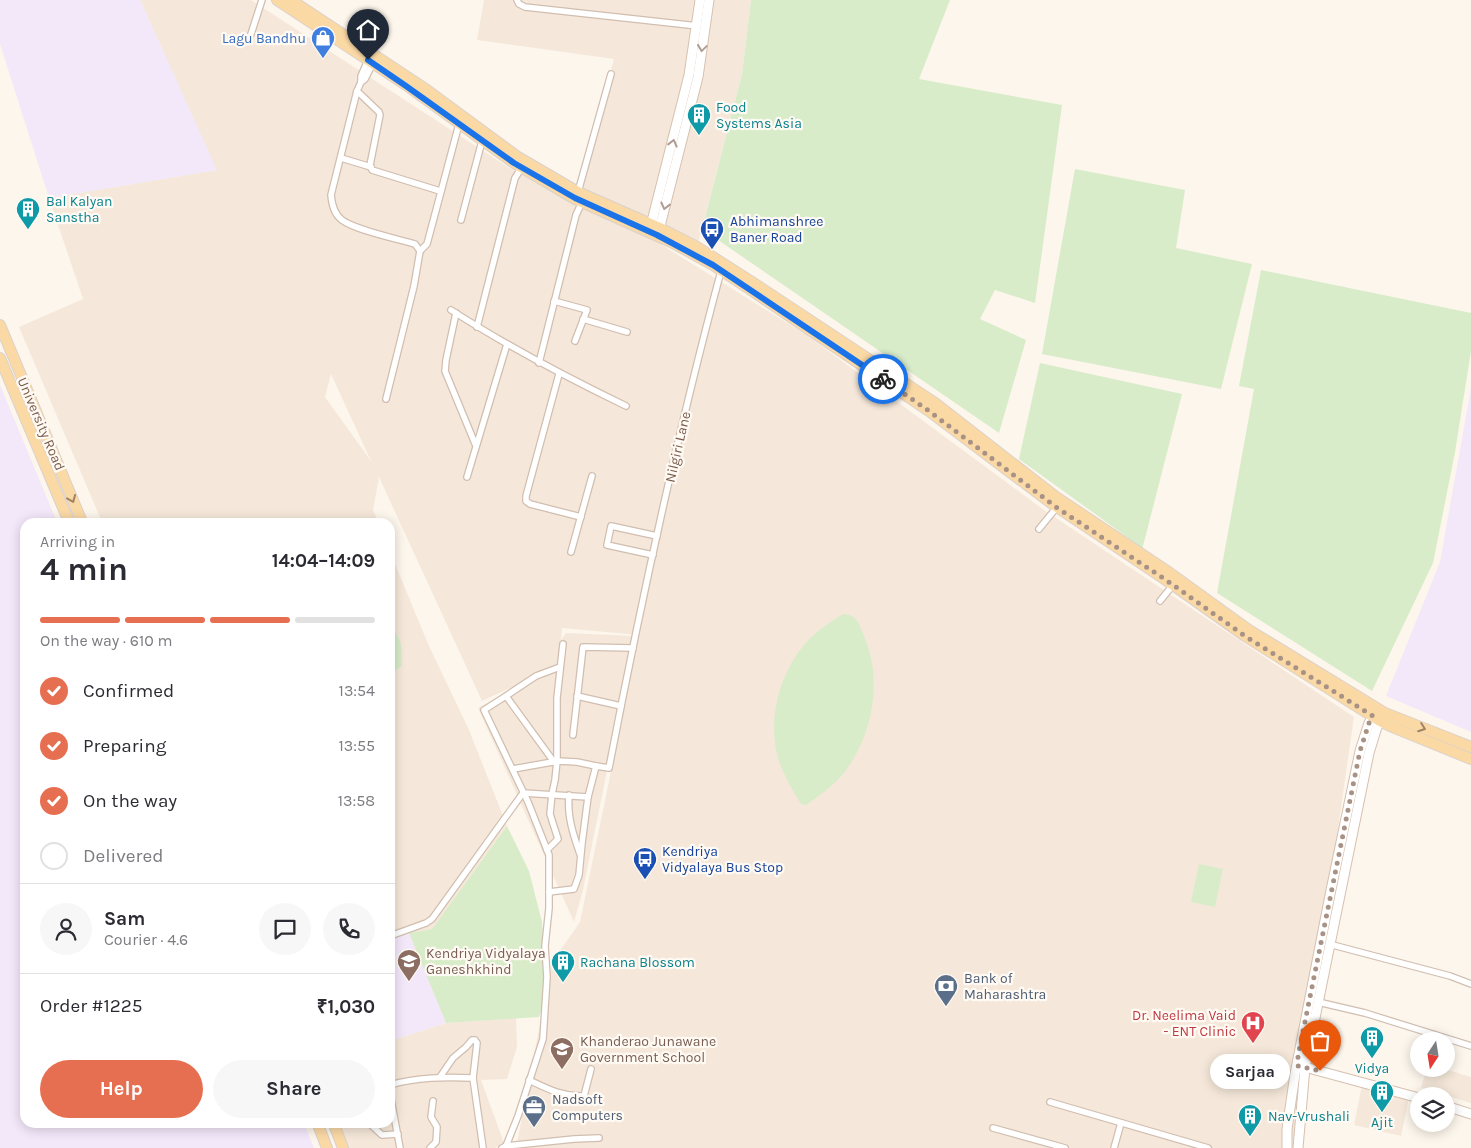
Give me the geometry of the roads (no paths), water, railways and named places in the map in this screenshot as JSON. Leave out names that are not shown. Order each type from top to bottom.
[{"type":"main road","points":[[277,0],[371,62],[482,141],[580,197],[697,247],[752,282],[918,398],[1056,507],[1173,585],[1245,636],[1379,715],[1471,759]]},
{"type":"main road","points":[[291,0],[427,90],[524,165]]},
{"type":"main road","points":[[700,0],[701,26]]},
{"type":"main road","points":[[654,230],[687,84],[709,0]]},
{"type":"main road","points":[[654,230],[918,398],[935,403],[1063,502],[1170,573],[1249,630],[1379,715],[1471,748]]},
{"type":"main road","name":"University Road","points":[[0,325],[80,518]]},
{"type":"main road","name":"University Road","points":[[0,358],[67,518]]},
{"type":"main road","points":[[1302,1066],[1298,1056],[1379,715]]},
{"type":"main road","points":[[1298,1148],[1302,1066],[1318,1002],[1325,943]]},
{"type":"main road","points":[[1302,1066],[1410,1096]]},
{"type":"main road","points":[[1287,1148],[1295,1074],[1302,1066]]},
{"type":"main road","points":[[1455,1109],[1471,1114]]},
{"type":"main road","points":[[319,1128],[327,1148]]},
{"type":"main road","points":[[335,1128],[343,1148]]},
{"type":"street","points":[[251,34],[262,0]]},
{"type":"street","points":[[517,0],[524,7],[701,26]]},
{"type":"street","points":[[371,62],[365,79],[361,82],[357,91],[331,195],[333,208],[342,220],[355,226],[415,244],[420,250],[414,286],[386,400]]},
{"type":"street","points":[[539,363],[611,74]]},
{"type":"street","points":[[357,91],[380,115],[371,167]]},
{"type":"street","points":[[420,250],[427,244],[459,124]]},
{"type":"street","points":[[461,220],[482,141]]},
{"type":"street","points":[[341,158],[371,167],[374,171],[440,191]]},
{"type":"street","points":[[478,327],[515,178],[524,165]]},
{"type":"street","name":"Nilgiri Lane","points":[[596,766],[609,768],[637,624],[704,335],[721,271]]},
{"type":"street","points":[[554,301],[587,310],[575,341]]},
{"type":"street","points":[[476,446],[445,371],[454,312],[559,374],[626,406]]},
{"type":"street","points":[[583,319],[627,332]]},
{"type":"street","points":[[467,477],[507,344]]},
{"type":"street","points":[[559,374],[526,501],[530,504],[581,517]]},
{"type":"street","points":[[571,552],[592,476]]},
{"type":"street","points":[[1039,529],[1056,507]]},
{"type":"street","points":[[653,555],[607,545],[611,526],[657,536]]},
{"type":"street","points":[[1160,601],[1173,585]]},
{"type":"street","points":[[547,850],[558,839],[550,814],[555,780],[557,698],[563,644]]},
{"type":"street","points":[[573,736],[583,647],[633,648]]},
{"type":"street","points":[[560,667],[536,676],[484,710],[524,793],[549,855],[549,908],[545,946],[547,977],[543,1039],[530,1080],[504,1147],[599,1138]]},
{"type":"street","points":[[506,696],[556,761]]},
{"type":"street","points":[[577,696],[621,706]]},
{"type":"street","points":[[513,769],[556,761],[577,762],[596,766],[588,797],[579,876],[574,889],[549,892]]},
{"type":"street","points":[[524,793],[588,797]]},
{"type":"street","points":[[395,934],[432,919],[524,793]]},
{"type":"street","points":[[569,795],[568,808],[571,828],[581,856]]},
{"type":"street","points":[[1325,943],[1450,976],[1471,984]]},
{"type":"street","points":[[1318,1002],[1388,1020],[1471,1046]]},
{"type":"street","points":[[440,1077],[453,1058],[472,1040],[475,1040],[477,1043],[473,1078],[483,1148]]},
{"type":"street","points":[[530,1080],[556,1093],[584,1096],[591,1069]]},
{"type":"street","points":[[395,1084],[440,1077],[473,1078]]},
{"type":"street","points":[[430,1148],[436,1142],[436,1127],[431,1117],[433,1101]]},
{"type":"street","points":[[1050,1102],[1208,1148]]},
{"type":"street","points":[[395,1119],[400,1148]]},
{"type":"street","points":[[1114,1148],[1121,1123]]},
{"type":"street","points":[[374,1128],[382,1135],[398,1134]]},
{"type":"street","points":[[993,1128],[1065,1148]]},
{"type":"place","name":"Lagu Bandhu","points":[[323,59]]},
{"type":"place","name":"Food Systems Asia","points":[[699,136]]},
{"type":"place","name":"Bal Kalyan Sanstha","points":[[28,230]]},
{"type":"place","name":"Abhimanshree Baner Road","points":[[712,250]]},
{"type":"place","name":"Kendriya Vidyalaya Bus Stop","points":[[645,880]]},
{"type":"place","name":"Kendriya Vidyalaya Ganeshkhind","points":[[409,982]]},
{"type":"place","name":"Rachana Blossom","points":[[563,983]]},
{"type":"place","name":"Bank of Maharashtra","points":[[946,1007]]},
{"type":"place","name":"Dr. Neelima Vaid - ENT Clinic","points":[[1253,1044]]},
{"type":"place","name":"Vidya","points":[[1372,1059]]},
{"type":"place","name":"Khanderao Junawane Government School","points":[[562,1070]]},
{"type":"place","name":"Sarjaa","points":[[1320,1071]]},
{"type":"place","name":"Ajit","points":[[1382,1113]]},
{"type":"place","name":"Nadsoft Computers","points":[[534,1128]]},
{"type":"place","name":"Nav-Vrushali","points":[[1250,1137]]}]
